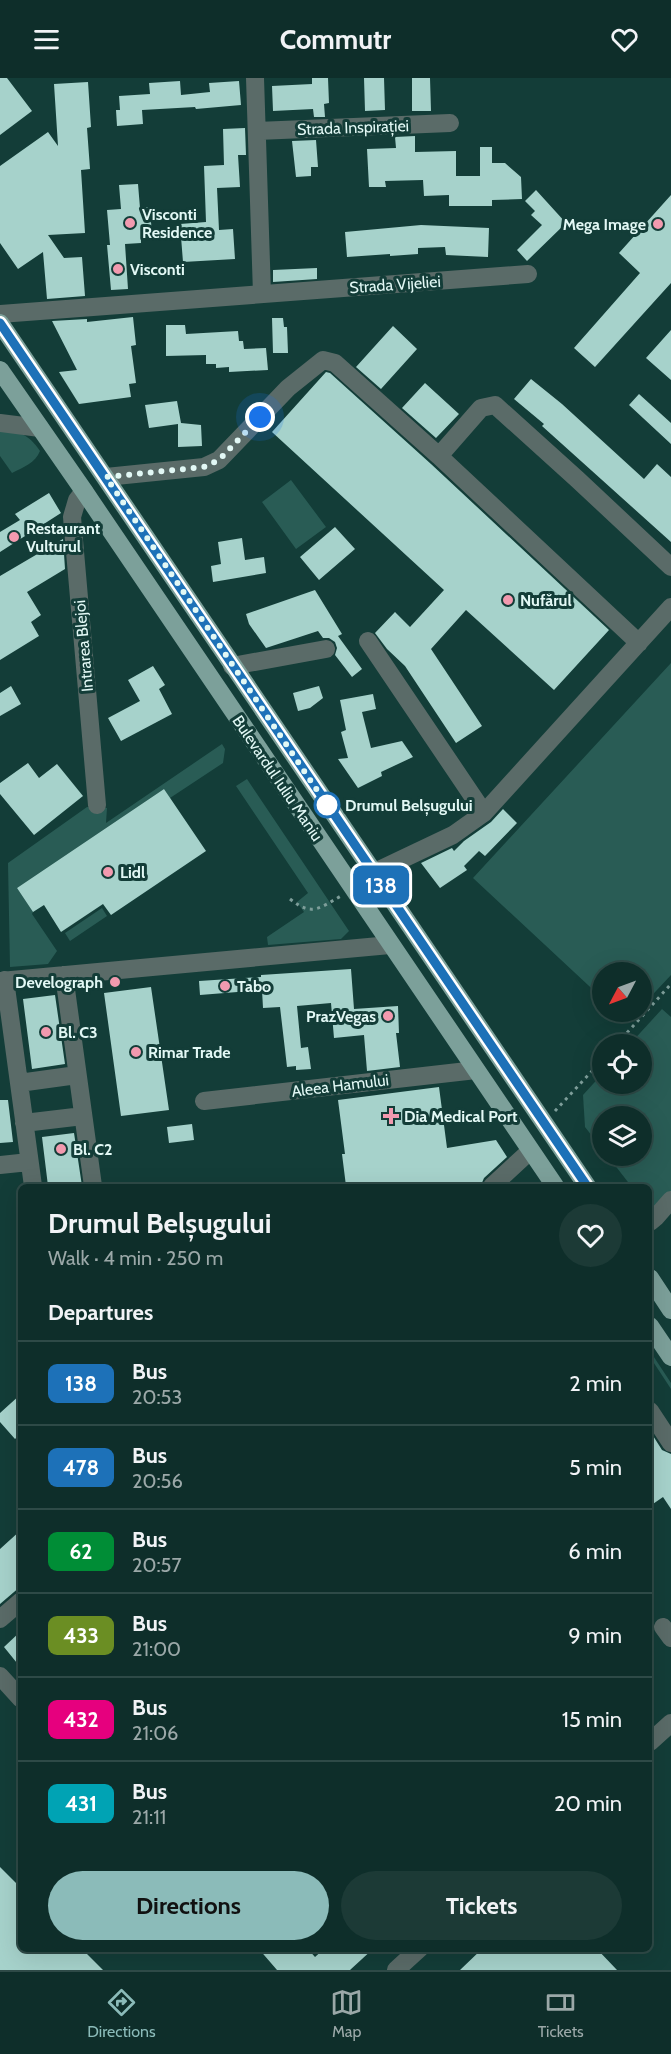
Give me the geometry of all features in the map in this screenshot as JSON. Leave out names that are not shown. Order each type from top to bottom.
[{"type":"main road","name":"Bulevardul Iuliu Maniu","points":[[0,323],[586,1184]]},
{"type":"main road","name":"Bulevardul Iuliu Maniu","points":[[0,369],[554,1184]]},
{"type":"main road","points":[[84,491],[106,477]]},
{"type":"main road","points":[[352,888],[373,873]]},
{"type":"main road","points":[[652,1281],[671,1310]]},
{"type":"main road","points":[[652,1329],[671,1357]]},
{"type":"street","points":[[255,78],[262,294]]},
{"type":"street","name":"Strada Inspirației","points":[[256,131],[450,123]]},
{"type":"street","name":"Strada Vijeliei","points":[[0,314],[528,274]]},
{"type":"street","points":[[106,477],[204,467],[219,460],[288,388],[323,360],[335,363],[439,456],[639,643]]},
{"type":"street","points":[[439,456],[481,408],[495,405],[671,567]]},
{"type":"street","points":[[0,423],[40,428]]},
{"type":"street","name":"Intrarea Blejoi","points":[[84,491],[77,501],[72,517],[97,805]]},
{"type":"street","points":[[373,873],[453,835],[484,813],[671,608]]},
{"type":"street","points":[[368,641],[484,813]]},
{"type":"street","points":[[232,666],[326,649]]},
{"type":"street","points":[[33,1184],[3,980],[390,945]]},
{"type":"street","points":[[64,975],[93,1184]]},
{"type":"street","name":"Aleea Hamului","points":[[204,1101],[476,1070]]},
{"type":"street","points":[[19,1083],[77,1075]]},
{"type":"street","points":[[24,1123],[83,1116]]},
{"type":"street","points":[[494,1184],[530,1151]]},
{"type":"street","points":[[0,1164],[29,1162]]},
{"type":"street","points":[[652,1220],[671,1200]]},
{"type":"street","points":[[652,1414],[671,1443]]},
{"type":"street","points":[[0,1619],[18,1604]]},
{"type":"street","points":[[0,1676],[18,1696]]},
{"type":"street","points":[[652,1740],[671,1723]]},
{"type":"street","points":[[396,1970],[416,1952]]},
{"type":"path","points":[[290,899],[303,908],[316,909],[352,888]]},
{"type":"path","points":[[626,1034],[671,984]]},
{"type":"path","points":[[544,1124],[592,1071]]},
{"type":"green space","points":[[0,429],[18,433],[32,441],[40,451],[35,459],[12,473],[0,456]]},
{"type":"green space","points":[[291,480],[326,527],[296,549],[262,502]]},
{"type":"green space","points":[[671,663],[671,975],[652,995],[652,962],[592,962],[592,989],[473,878]]},
{"type":"green space","points":[[222,744],[225,749],[223,763],[170,798],[164,789],[17,888],[57,951],[48,964],[10,967],[8,863],[87,807],[107,808],[106,823]]},
{"type":"green space","points":[[247,779],[349,931],[341,939],[268,945],[267,937],[304,912],[297,902],[308,893],[236,786]]},
{"type":"green space","points":[[102,908],[107,916],[70,941],[65,933]]},
{"type":"green space","points":[[662,1009],[671,1017],[671,1195],[653,1215],[652,1184],[629,1184],[616,1166],[652,1166],[652,1106],[592,1106],[592,1136],[585,1127],[583,1095],[592,1085],[592,1094],[652,1094],[652,1034],[639,1034]]},
{"type":"green space","points":[[652,1354],[671,1383],[671,1389],[652,1360]]},
{"type":"building","points":[[0,78],[7,78],[32,111],[0,135]]},
{"type":"building","points":[[312,78],[328,78],[329,103],[324,104],[325,117],[314,117],[313,109],[273,111],[272,86],[312,84]]},
{"type":"building","points":[[364,78],[384,78],[385,110],[365,111]]},
{"type":"building","points":[[412,78],[430,78],[431,111],[412,111]]},
{"type":"building","points":[[180,81],[181,95],[210,92],[209,83],[239,81],[241,105],[142,110],[143,124],[117,126],[116,110],[120,110],[119,96],[150,94],[149,83]]},
{"type":"building","points":[[88,82],[91,127],[87,128],[90,169],[81,170],[85,233],[48,235],[64,258],[82,257],[85,296],[47,299],[43,252],[18,269],[0,243],[0,166],[48,132],[58,146],[54,84]]},
{"type":"building","points":[[245,128],[246,155],[238,155],[240,187],[217,188],[219,230],[233,229],[235,259],[183,262],[180,224],[206,222],[204,166],[224,165],[223,129]]},
{"type":"building","points":[[415,136],[415,152],[456,151],[456,176],[480,176],[480,147],[492,147],[492,163],[505,163],[521,177],[522,199],[492,200],[492,206],[449,206],[449,195],[424,196],[423,180],[385,181],[386,187],[369,187],[367,149],[396,148],[395,137]]},
{"type":"building","points":[[316,140],[318,167],[311,167],[311,176],[296,177],[292,141]]},
{"type":"building","points":[[138,184],[140,208],[150,207],[152,236],[141,237],[141,243],[125,244],[128,289],[111,290],[107,210],[121,209],[119,185]]},
{"type":"building","points":[[536,190],[566,223],[527,261],[517,250],[542,225],[531,215],[535,211],[525,201]]},
{"type":"building","points":[[671,195],[671,283],[595,367],[574,348],[640,273],[619,253]]},
{"type":"building","points":[[421,225],[489,228],[488,257],[446,255],[445,247],[418,248],[418,254],[347,257],[345,232]]},
{"type":"building","points":[[317,268],[317,279],[273,282],[273,270]]},
{"type":"building","points":[[133,317],[136,345],[131,346],[136,383],[129,384],[131,397],[79,404],[59,372],[77,370],[52,321],[87,319],[87,322]]},
{"type":"building","points":[[272,318],[283,318],[284,327],[287,327],[288,353],[273,353]]},
{"type":"building","points":[[166,325],[185,325],[186,334],[238,331],[239,341],[243,341],[244,349],[266,348],[268,370],[229,372],[229,367],[216,368],[216,364],[206,364],[206,355],[166,356]]},
{"type":"building","points":[[393,326],[417,349],[381,389],[356,367]]},
{"type":"building","points":[[671,330],[671,380],[646,358]]},
{"type":"building","points":[[326,372],[330,373],[431,464],[609,630],[554,690],[466,610],[431,649],[482,726],[456,743],[405,666],[387,649],[375,633],[395,612],[410,627],[444,590],[272,432]]},
{"type":"building","points":[[531,379],[562,404],[644,479],[657,464],[671,477],[671,542],[514,399]]},
{"type":"building","points":[[425,383],[459,414],[436,438],[402,408]]},
{"type":"building","points":[[639,394],[671,423],[671,444],[629,405]]},
{"type":"building","points":[[177,401],[181,423],[201,425],[202,446],[178,447],[178,424],[149,428],[145,405]]},
{"type":"building","points":[[49,493],[61,513],[0,552],[0,532],[20,520],[15,514]]},
{"type":"building","points":[[335,527],[355,549],[319,580],[300,557]]},
{"type":"building","points":[[242,538],[245,560],[264,557],[266,573],[213,582],[211,566],[221,564],[218,542]]},
{"type":"building","points":[[63,539],[65,569],[27,592],[41,615],[31,622],[39,636],[0,660],[0,576]]},
{"type":"building","points":[[315,590],[342,634],[338,636],[362,669],[352,677],[335,655],[337,648],[335,642],[329,638],[323,638],[318,631],[266,648],[249,624],[246,614]]},
{"type":"building","points":[[153,666],[165,685],[159,689],[172,714],[121,741],[108,718],[140,701],[128,680]]},
{"type":"building","points":[[11,686],[21,704],[0,716],[0,693]]},
{"type":"building","points":[[319,686],[323,698],[310,708],[298,711],[293,693]]},
{"type":"building","points":[[373,694],[376,709],[362,712],[371,748],[402,741],[413,757],[381,772],[382,776],[358,788],[338,759],[348,758],[341,732],[346,730],[340,700]]},
{"type":"building","points":[[28,763],[39,778],[57,764],[83,796],[34,835],[0,794],[0,783]]},
{"type":"building","name":"Lidl","points":[[164,789],[206,851],[111,915],[103,904],[61,932],[44,905],[33,912],[17,888]]},
{"type":"building","points":[[503,809],[517,823],[485,856],[479,851],[464,866],[467,870],[440,888],[421,863],[452,848],[454,851],[491,822]]},
{"type":"building","points":[[351,969],[354,1009],[398,1006],[399,1033],[396,1033],[400,1067],[367,1071],[364,1035],[334,1038],[331,1003],[297,1006],[301,1048],[308,1047],[311,1069],[296,1070],[296,1066],[287,1067],[280,1007],[263,1008],[262,990],[200,995],[199,981]]},
{"type":"building","name":"Rimar Trade","points":[[151,987],[169,1110],[121,1116],[104,993]]},
{"type":"building","name":"Bl. C3","points":[[55,995],[65,1064],[32,1069],[23,999]]},
{"type":"building","points":[[439,1087],[447,1148],[496,1140],[507,1157],[484,1178],[481,1184],[346,1184],[342,1154],[345,1154],[338,1100]]},
{"type":"building","points":[[0,1100],[8,1100],[13,1142],[0,1143]]},
{"type":"building","points":[[192,1124],[194,1140],[169,1143],[167,1127]]},
{"type":"building","name":"Bl. C2","points":[[74,1133],[82,1184],[48,1184],[42,1137]]},
{"type":"building","points":[[18,1397],[18,1436],[15,1439],[0,1422],[0,1413]]},
{"type":"building","points":[[652,1434],[662,1450],[671,1454],[671,1509],[663,1497],[652,1505]]},
{"type":"building","points":[[18,1533],[18,1589],[0,1604],[0,1549]]},
{"type":"building","points":[[18,1634],[18,1664],[4,1647]]},
{"type":"building","points":[[0,1867],[18,1885],[18,1952],[85,1952],[103,1970],[0,1970]]},
{"type":"building","points":[[261,1952],[311,1952],[315,1957],[321,1952],[370,1952],[350,1970],[277,1970]]},
{"type":"building","points":[[479,1952],[600,1952],[617,1970],[460,1970]]},
{"type":"bus line","name":"138","points":[[0,323],[586,1184]]},
{"type":"place","name":"Visconti Residence","points":[[130,223]]},
{"type":"place","name":"Mega Image","points":[[658,224]]},
{"type":"place","name":"Visconti","points":[[118,269]]},
{"type":"place","name":"Restaurant Vulturul","points":[[14,537]]},
{"type":"place","name":"Nufărul","points":[[508,600]]},
{"type":"place","name":"Drumul Belșugului","points":[[327,805]]},
{"type":"place","name":"Lidl","points":[[108,872]]},
{"type":"place","name":"Develograph","points":[[115,982]]},
{"type":"place","name":"Tabo","points":[[225,986]]},
{"type":"place","name":"PrazVegas","points":[[388,1016]]},
{"type":"place","name":"Bl. C3","points":[[46,1032]]},
{"type":"place","name":"Rimar Trade","points":[[136,1052]]},
{"type":"place","name":"Dia Medical Port","points":[[391,1116]]},
{"type":"place","name":"Bl. C2","points":[[61,1149]]},
{"type":"route","points":[[260,417],[219,460],[211,465],[106,477],[327,805]]}]
